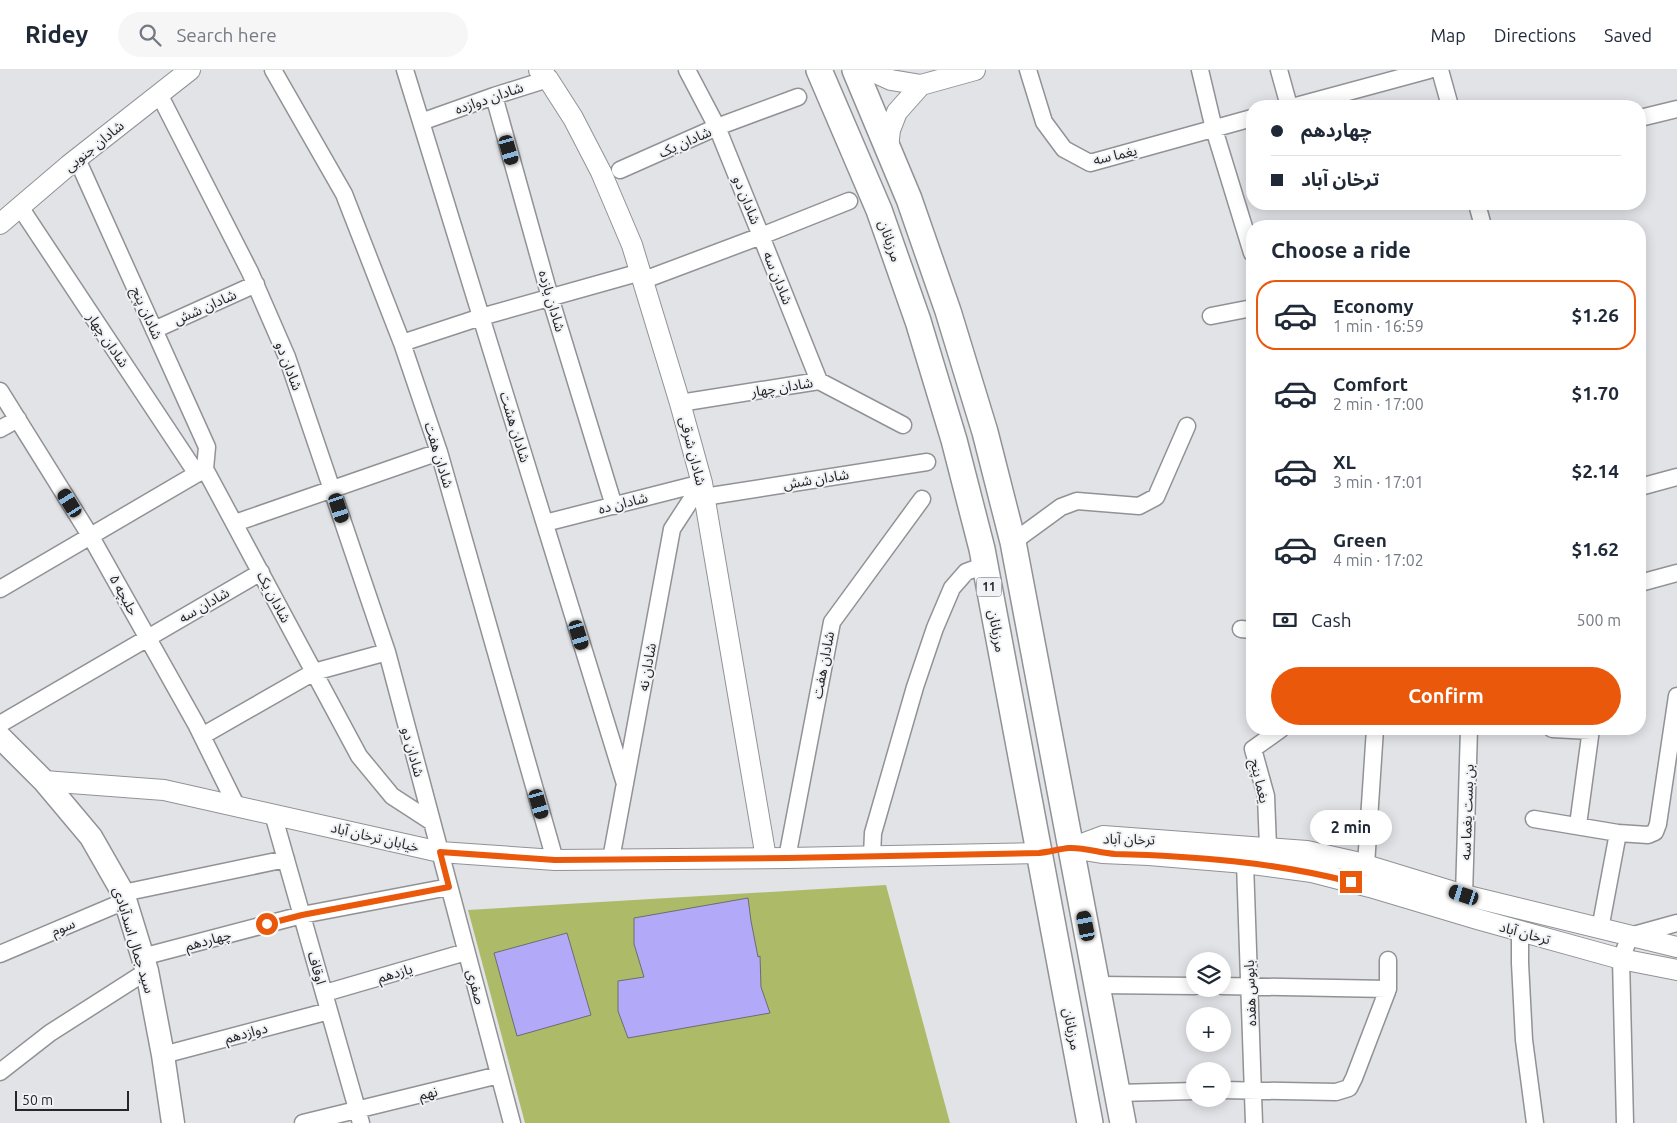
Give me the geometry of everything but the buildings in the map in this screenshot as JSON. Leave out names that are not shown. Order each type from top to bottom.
[{"type":"main road","name":"مرزبانان","points":[[819,70],[879,210],[918,321],[954,440],[985,565],[1090,1123]]},
{"type":"main road","name":"11","points":[[855,70],[909,198],[948,311],[985,432],[1013,542],[1123,1123]]},
{"type":"main road","name":"سید جمال اسدآبادی","points":[[0,737],[44,781],[91,837],[124,897],[145,964],[163,1055],[173,1123]]},
{"type":"main road","points":[[1039,853],[1070,848]]},
{"type":"street","name":"شادان جنوبی","points":[[0,224],[77,159],[190,70]]},
{"type":"street","name":"شادان هفت","points":[[273,70],[344,194],[402,343],[439,452],[555,860]]},
{"type":"street","name":"شادان هشت","points":[[406,70],[625,784]]},
{"type":"street","name":"شادان یک","points":[[620,170],[717,127],[687,70]]},
{"type":"street","points":[[869,70],[891,80],[921,85],[975,70]]},
{"type":"street","name":"یغما سه","points":[[1028,70],[1044,122],[1064,148],[1090,163],[1246,120]]},
{"type":"street","points":[[1200,70],[1214,129],[1246,233]]},
{"type":"street","points":[[1279,70],[1287,100]]},
{"type":"street","points":[[1318,100],[1429,70]]},
{"type":"street","points":[[1440,70],[1448,100]]},
{"type":"street","name":"شادان دوازده","points":[[421,122],[494,96],[544,73]]},
{"type":"street","name":"شادان شرقی","points":[[544,73],[573,118],[601,172],[632,244],[680,403],[703,490],[766,858]]},
{"type":"street","points":[[888,148],[890,130],[897,112],[921,85]]},
{"type":"street","name":"شادان دو","points":[[159,94],[256,284],[287,357],[387,652],[440,852]]},
{"type":"street","name":"شادان یازده","points":[[494,96],[550,297],[614,506]]},
{"type":"street","points":[[717,127],[798,98]]},
{"type":"street","points":[[1646,117],[1677,109]]},
{"type":"street","name":"شادان دو","points":[[402,343],[550,297],[642,276],[762,236],[717,127]]},
{"type":"street","name":"شادان پنج","points":[[77,159],[208,447],[201,471]]},
{"type":"street","name":"شادان سه","points":[[819,381],[762,236],[849,200]]},
{"type":"street","name":"شادان چهار","points":[[20,207],[201,471]]},
{"type":"street","name":"شادان شش","points":[[154,330],[256,284]]},
{"type":"street","points":[[1211,316],[1246,309]]},
{"type":"street","name":"شادان چهار","points":[[680,403],[819,381],[903,425]]},
{"type":"street","name":"حلبچه ۵","points":[[0,391],[91,537],[202,736],[236,805]]},
{"type":"street","points":[[0,429],[18,419]]},
{"type":"street","points":[[1013,542],[1061,506],[1077,501],[1139,506],[1156,497],[1187,426]]},
{"type":"street","points":[[235,523],[439,452]]},
{"type":"street","name":"شادان شش","points":[[703,490],[927,462]]},
{"type":"street","name":"شادان یک","points":[[201,471],[235,523],[359,756],[392,796],[432,822]]},
{"type":"street","points":[[0,589],[201,471]]},
{"type":"street","points":[[1646,485],[1677,477]]},
{"type":"street","name":"شادان ده","points":[[545,523],[614,506],[703,490]]},
{"type":"street","name":"شادان نه","points":[[611,859],[672,528],[703,490]]},
{"type":"street","name":"شادان هفت","points":[[787,858],[832,622],[922,500]]},
{"type":"street","points":[[872,856],[873,833],[915,687],[935,628],[952,588],[966,572],[985,565]]},
{"type":"street","name":"شادان سه","points":[[0,724],[261,572]]},
{"type":"street","points":[[1646,581],[1677,572]]},
{"type":"street","points":[[202,736],[314,672],[387,652]]},
{"type":"street","points":[[1534,819],[1618,832],[1648,834],[1655,832],[1658,824],[1677,696]]},
{"type":"street","name":"یغما پنج","points":[[1268,847],[1266,796],[1253,749],[1273,735]]},
{"type":"street","points":[[1366,865],[1375,735]]},
{"type":"street","name":"بن بست یغما سه","points":[[1464,895],[1469,735]]},
{"type":"street","points":[[1578,825],[1590,735]]},
{"type":"street","name":"خیابان ترخان آباد","points":[[44,781],[164,790],[440,852],[555,860],[1039,853]]},
{"type":"street","name":"اوقاف","points":[[273,814],[359,1117]]},
{"type":"street","points":[[1600,928],[1618,832]]},
{"type":"street","name":"ترخان آباد","points":[[1070,848],[1103,836],[1307,851],[1366,865],[1464,895],[1677,947]]},
{"type":"street","name":"ترخان آباد","points":[[1070,848],[1102,854],[1149,855],[1245,863],[1312,872],[1621,959],[1677,970]]},
{"type":"street","name":"صفری","points":[[440,852],[512,1123]]},
{"type":"street","name":"سوم","points":[[0,954],[124,897],[286,859]]},
{"type":"street","name":"بابوس هفده","points":[[1245,863],[1254,1123]]},
{"type":"street","name":"چهاردهم","points":[[0,1072],[145,964],[302,915],[449,887]]},
{"type":"street","points":[[1625,1123],[1621,959],[1630,936],[1677,923]]},
{"type":"street","points":[[1520,931],[1524,1040],[1534,1123]]},
{"type":"street","name":"یازدهم","points":[[324,994],[466,952]]},
{"type":"street","points":[[1231,1090],[1336,1092],[1349,1088],[1388,989],[1388,960]]},
{"type":"street","points":[[1097,985],[1186,986]]},
{"type":"street","points":[[1231,986],[1388,989]]},
{"type":"street","name":"دوازدهم","points":[[163,1055],[330,1011]]},
{"type":"street","name":"نهم","points":[[303,1123],[359,1117],[499,1075]]},
{"type":"street","points":[[1117,1093],[1186,1091]]},
{"type":"green space","points":[[886,885],[950,1123],[525,1123],[468,910]]},
{"type":"route","points":[[267,924],[302,915],[449,887],[440,852],[555,860],[1039,853],[1070,848],[1102,854],[1149,855],[1245,863],[1312,872],[1351,882]]}]
